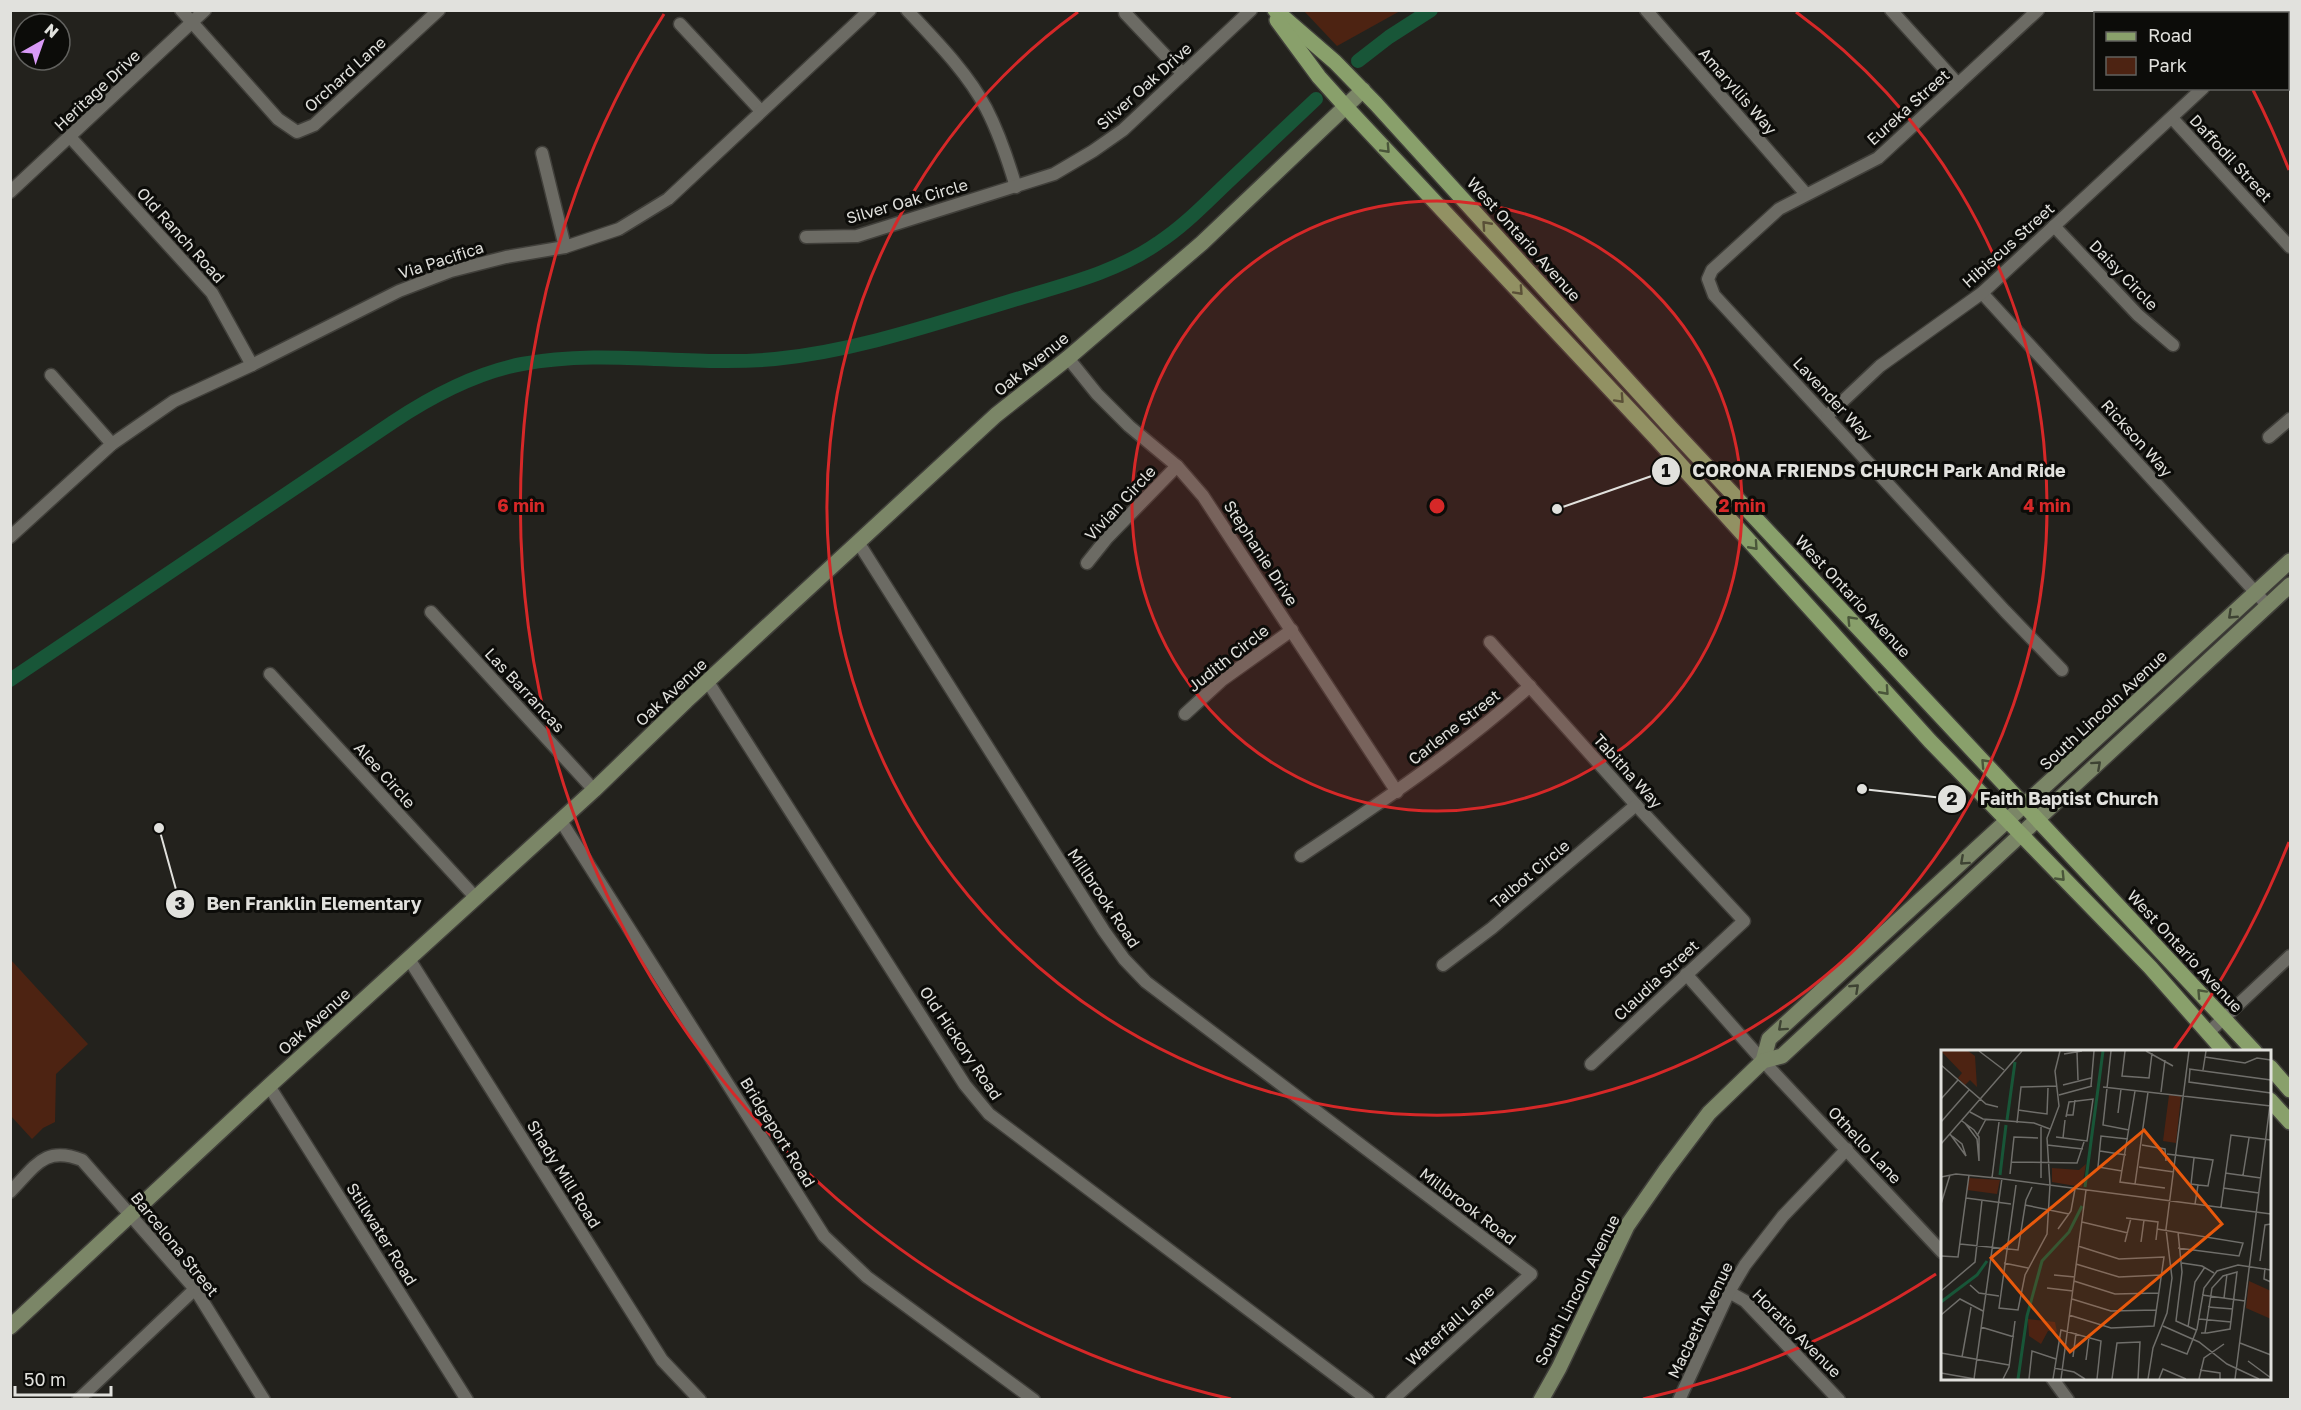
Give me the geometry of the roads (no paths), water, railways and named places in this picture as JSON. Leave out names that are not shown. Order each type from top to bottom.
[{"type":"main road","points":[[1270,10],[1318,77],[1620,399],[1930,741],[2150,968],[2223,1050]]},
{"type":"main road","name":"West Ontario Avenue","points":[[1275,10],[1335,62],[1363,90],[1671,428],[2253,1050]]},
{"type":"main road","name":"Oak Avenue","points":[[10,1328],[269,1086],[561,821],[996,415],[1068,358],[1202,243],[1363,90]]},
{"type":"main road","name":"South Lincoln Avenue","points":[[1763,1061],[1769,1039],[2290,561]]},
{"type":"main road","name":"South Lincoln Avenue","points":[[1541,1400],[1559,1368],[1627,1226],[1709,1113],[1763,1061],[1782,1056],[2290,585]]},
{"type":"main road","points":[[2271,1069],[2290,1090]]},
{"type":"main road","points":[[2271,1101],[2290,1122]]},
{"type":"street","points":[[181,10],[192,22]]},
{"type":"street","name":"Heritage Drive","points":[[10,192],[205,10]]},
{"type":"street","name":"Orchard Lane","points":[[192,22],[278,119],[297,132],[314,125],[438,10]]},
{"type":"street","name":"Via Pacifica","points":[[10,537],[112,444],[174,401],[252,365],[399,291],[451,271],[506,257],[565,247],[619,229],[668,199],[870,10]]},
{"type":"street","points":[[907,10],[942,47],[986,107],[1016,187]]},
{"type":"street","name":"Silver Oak Drive","points":[[1016,187],[1054,174],[1093,151],[1151,105],[1251,10]]},
{"type":"street","name":"Amaryllis Way","points":[[1646,10],[1806,194]]},
{"type":"street","points":[[1891,10],[1958,84]]},
{"type":"street","name":"Eureka Street","points":[[1708,279],[1712,270],[1779,209],[1878,158],[2038,10]]},
{"type":"street","points":[[1125,13],[1183,74]]},
{"type":"street","points":[[680,24],[761,111]]},
{"type":"street","name":"Hibiscus Street","points":[[1827,416],[1880,366],[1982,293],[2201,90]]},
{"type":"street","name":"Daffodil Street","points":[[2172,118],[2290,247]]},
{"type":"street","name":"Old Ranch Road","points":[[70,137],[212,293],[252,365]]},
{"type":"street","points":[[542,153],[565,247]]},
{"type":"street","name":"Silver Oak Circle","points":[[806,237],[857,236],[1016,187]]},
{"type":"street","name":"Daisy Circle","points":[[2054,226],[2138,315],[2173,345]]},
{"type":"street","name":"Lavender Way","points":[[1708,279],[1714,295],[2062,670]]},
{"type":"street","name":"Rickson Way","points":[[1982,293],[2268,606]]},
{"type":"street","name":"Stephanie Drive","points":[[1068,358],[1097,394],[1129,426],[1177,466],[1215,512],[1396,792]]},
{"type":"street","points":[[51,375],[112,444]]},
{"type":"street","points":[[2270,437],[2290,419]]},
{"type":"street","name":"Vivian Circle","points":[[1087,563],[1107,538],[1177,466]]},
{"type":"street","name":"Millbrook Road","points":[[858,542],[1104,931],[1124,959],[1146,982],[1531,1274]]},
{"type":"street","name":"Las Barrancas","points":[[431,612],[594,790]]},
{"type":"street","name":"Judith Circle","points":[[1185,714],[1222,680],[1292,630]]},
{"type":"street","name":"Tabitha Way","points":[[1490,642],[1744,921]]},
{"type":"street","name":"Alee Circle","points":[[270,674],[476,898]]},
{"type":"street","name":"Old Hickory Road","points":[[708,682],[965,1085],[989,1114],[1368,1400]]},
{"type":"street","name":"Carlene Street","points":[[1301,856],[1396,792],[1491,721],[1530,686]]},
{"type":"street","name":"Talbot Circle","points":[[1443,965],[1492,928],[1636,805]]},
{"type":"street","name":"Bridgeport Road","points":[[561,821],[824,1236],[867,1277],[1034,1400]]},
{"type":"street","name":"Claudia Street","points":[[1591,1064],[1744,921]]},
{"type":"street","points":[[2208,1033],[2290,956]]},
{"type":"street","name":"Shady Mill Road","points":[[409,959],[662,1360],[700,1400]]},
{"type":"street","name":"Othello Lane","points":[[1686,974],[1763,1061],[1941,1251]]},
{"type":"street","name":"Stillwater Road","points":[[269,1086],[467,1400]]},
{"type":"street","name":"Macbeth Avenue","points":[[1679,1400],[1745,1265],[1783,1216],[1847,1149]]},
{"type":"street","name":"Barcelona Street","points":[[10,1192],[44,1157],[65,1154],[82,1160],[195,1289],[264,1400]]},
{"type":"street","name":"Waterfall Lane","points":[[1392,1400],[1531,1274]]},
{"type":"street","points":[[78,1400],[195,1289]]},
{"type":"street","name":"Horatio Avenue","points":[[1730,1292],[1745,1301],[1839,1400]]},
{"type":"street","points":[[2053,1380],[2068,1400]]},
{"type":"waterway","points":[[1358,61],[1389,37],[1431,10]]},
{"type":"waterway","points":[[10,680],[393,422],[423,403],[471,379],[522,364],[553,360],[616,357],[743,361],[805,355],[864,344],[1085,278],[1141,254],[1177,229],[1316,99]]},
{"type":"place","name":"CORONA FRIENDS CHURCH Park And Ride","points":[[1557,509]]},
{"type":"place","name":"Faith Baptist Church","points":[[1862,789]]},
{"type":"place","name":"Ben Franklin Elementary","points":[[159,828]]}]
